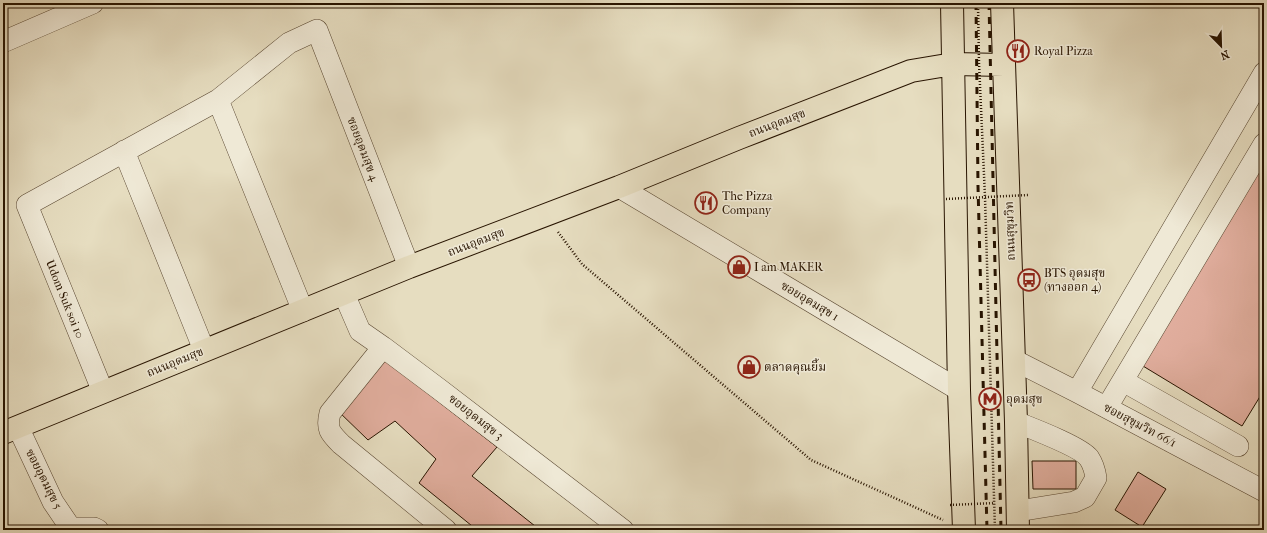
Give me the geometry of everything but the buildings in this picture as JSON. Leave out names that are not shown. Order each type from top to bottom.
[{"type":"main road","points":[[952,3],[959,390],[964,530]]},
{"type":"main road","name":"ถนนสุขุมวิท","points":[[1002,3],[1018,520]]},
{"type":"main road","name":"ถนนอุดมสุข","points":[[10,430],[410,267],[620,187],[739,138],[911,71],[953,64],[1004,65]]},
{"type":"street","points":[[3,42],[93,3]]},
{"type":"street","name":"ซอยอุดมสุข 4","points":[[218,100],[289,44],[317,30],[410,267]]},
{"type":"street","points":[[1077,392],[1264,73]]},
{"type":"street","points":[[204,350],[124,151],[218,100],[303,311]]},
{"type":"street","points":[[1107,407],[1264,144]]},
{"type":"street","name":"Udom Suk soi 10","points":[[103,392],[27,205],[124,151]]},
{"type":"street","name":"ซอยอุดมสุข 1","points":[[620,187],[959,390]]},
{"type":"street","name":"ซอยอุดมสุข 3","points":[[344,294],[360,331],[623,530]]},
{"type":"street","points":[[383,347],[330,413],[328,422],[330,433],[341,444],[446,530]]},
{"type":"street","name":"ซอยสุขุมวิท 66/1","points":[[1014,360],[1107,407],[1264,491]]},
{"type":"street","points":[[1123,381],[1238,446]]},
{"type":"street","points":[[1016,422],[1077,449],[1088,457],[1094,467],[1096,478],[1085,497],[1018,520]]},
{"type":"street","name":"ซอยอุดมสุข 5","points":[[10,430],[71,529]]},
{"type":"street","points":[[71,529],[94,528],[98,530]]},
{"type":"path","points":[[978,3],[995,530]]},
{"type":"path","points":[[946,199],[1028,195]]},
{"type":"path","points":[[546,215],[582,264],[811,460],[964,530]]},
{"type":"path","points":[[950,505],[995,503]]},
{"type":"railway","points":[[976,3],[978,186],[987,530]]},
{"type":"railway","points":[[989,3],[1001,530]]},
{"type":"place","name":"Royal Pizza","points":[[1018,51]]},
{"type":"place","name":"The Pizza Company","points":[[706,203]]},
{"type":"place","name":"I am MAKER","points":[[739,267]]},
{"type":"place","name":"BTS อุดมสุข (ทางออก 4)","points":[[1029,280]]},
{"type":"place","name":"ตลาดคุณยิ้ม","points":[[749,367]]},
{"type":"place","name":"อุดมสุข","points":[[990,399]]}]
